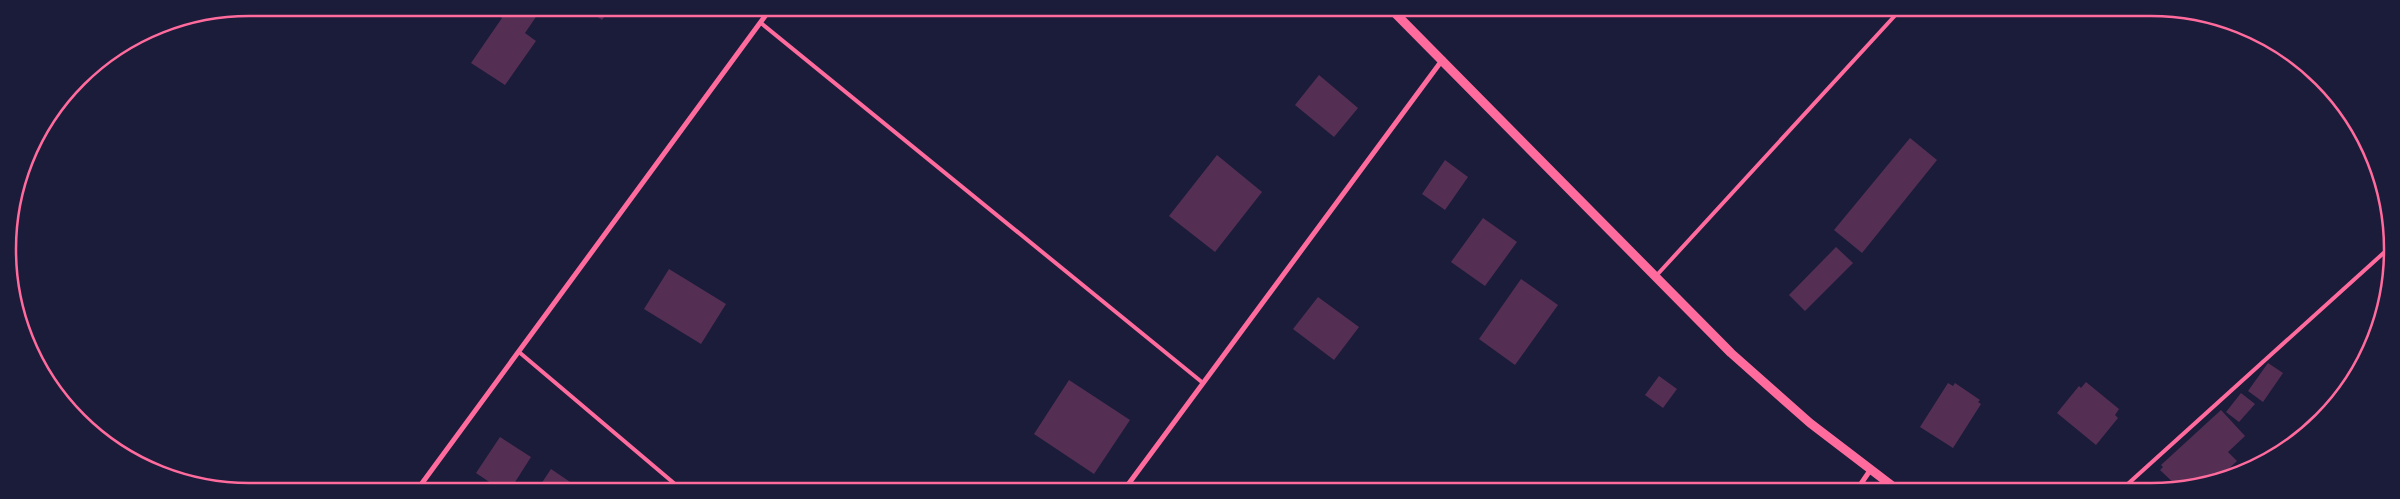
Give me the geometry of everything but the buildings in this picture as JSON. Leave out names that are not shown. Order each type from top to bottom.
[{"type":"street","points":[[422,483],[765,16]]},
{"type":"street","points":[[1398,16],[1731,353],[1810,423],[1889,483]]},
{"type":"street","points":[[1129,483],[1443,60]]},
{"type":"street","points":[[1861,483],[1871,469]]},
{"type":"lane","points":[[1656,276],[1895,16]]},
{"type":"lane","points":[[761,22],[1204,383]]},
{"type":"lane","points":[[2129,483],[2384,253]]},
{"type":"lane","points":[[518,352],[674,483]]}]
